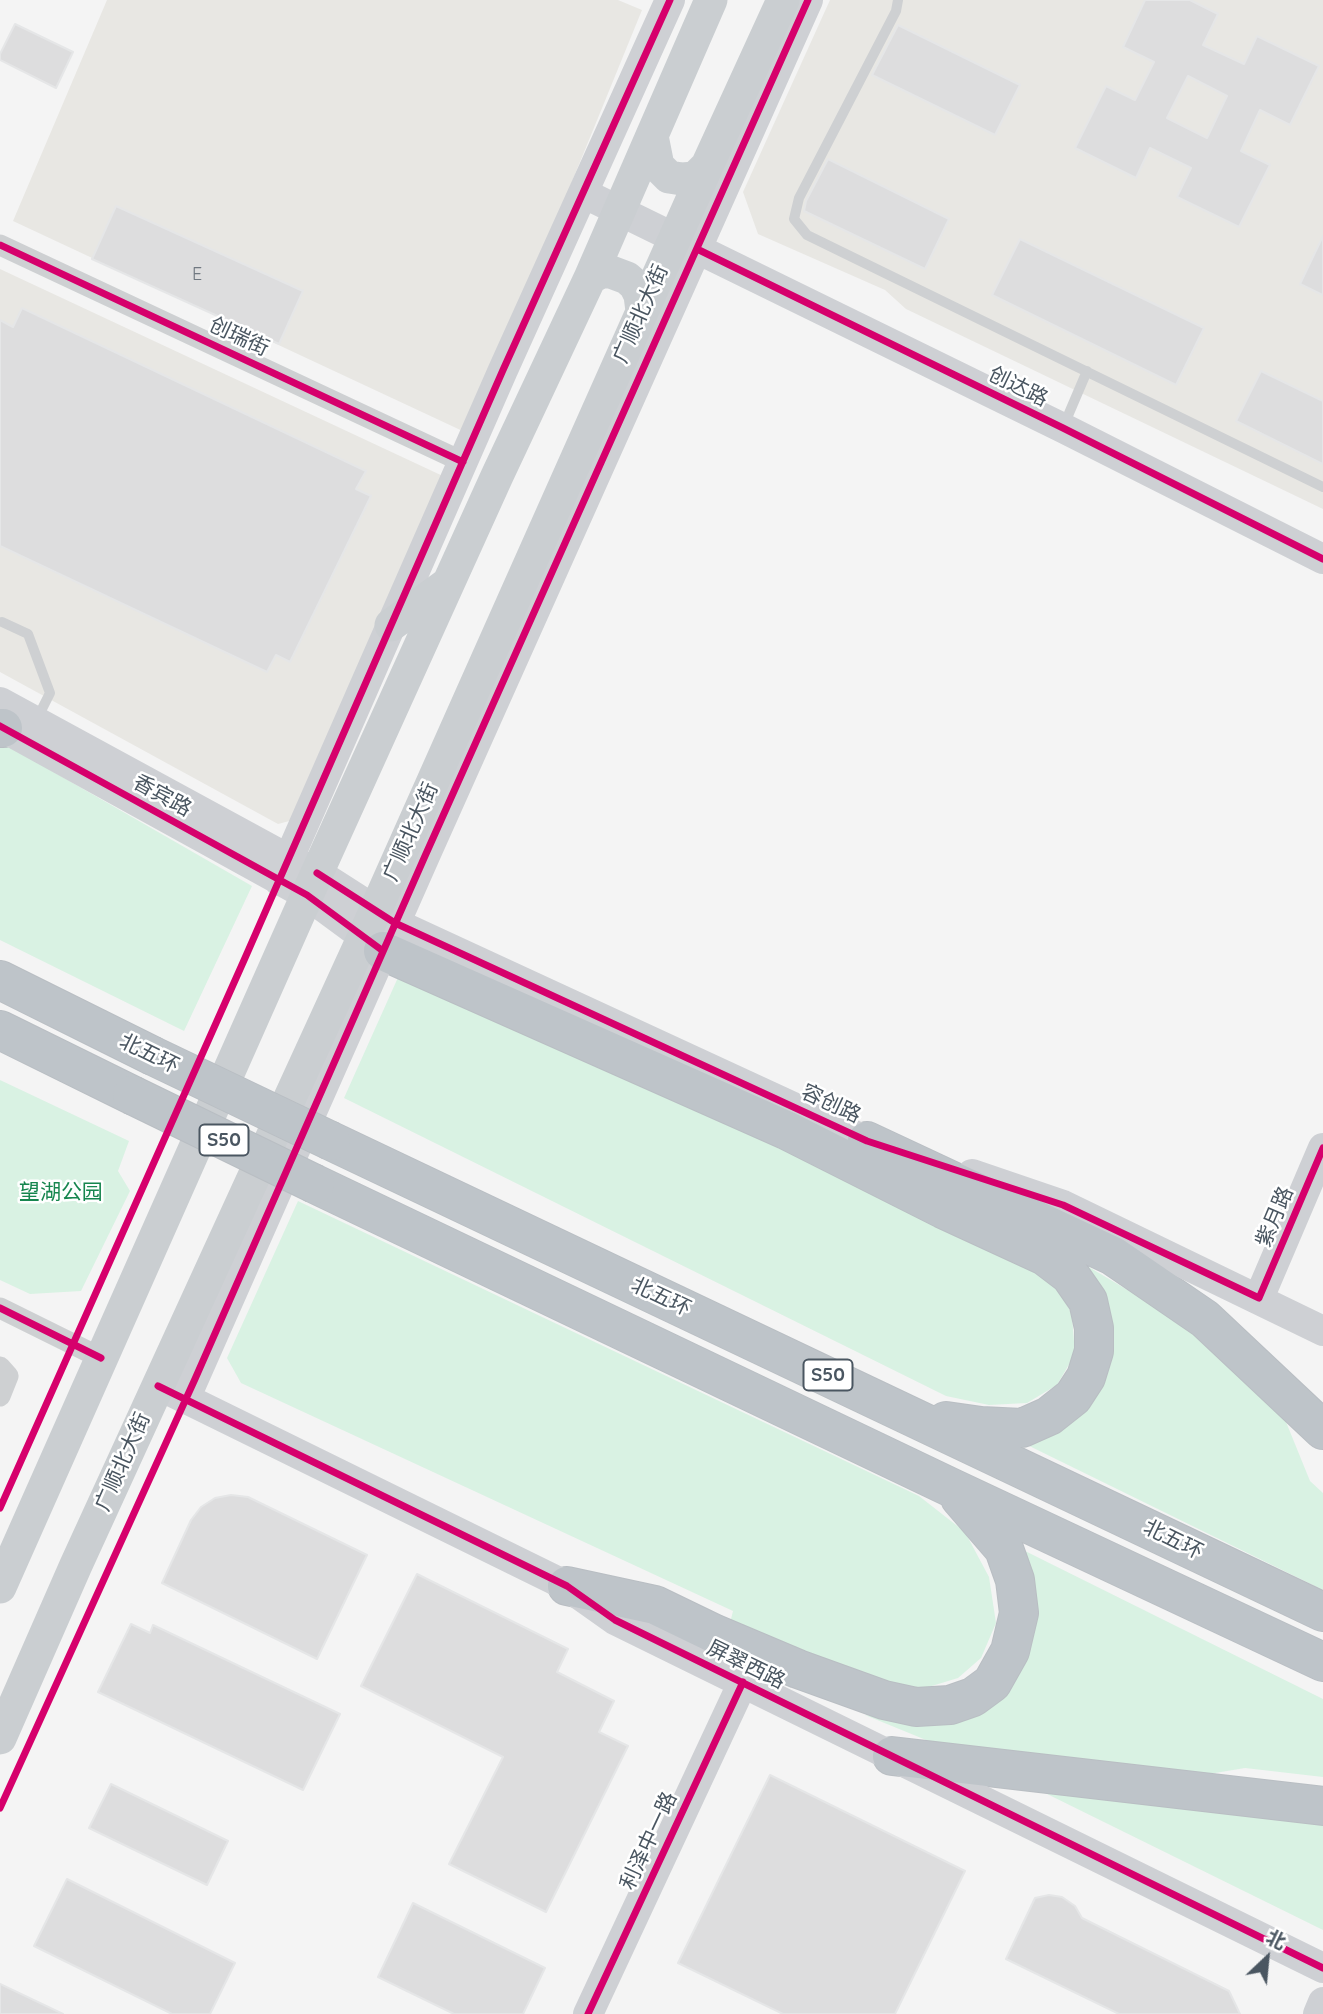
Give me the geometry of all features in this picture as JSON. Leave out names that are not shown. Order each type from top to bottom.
[{"type":"highway","points":[[379,930],[943,1209],[1045,1256],[1070,1275],[1087,1301],[1094,1328],[1094,1351],[1086,1377],[1073,1397],[1049,1416],[1022,1428],[981,1426],[915,1417]]},
{"type":"highway","name":"北五环","points":[[0,979],[151,1055],[1323,1612]]},
{"type":"highway","name":"S50","points":[[0,1030],[315,1184],[1323,1662]]},
{"type":"highway","points":[[867,1141],[1113,1256],[1205,1319],[1323,1430]]},
{"type":"highway","points":[[567,1586],[655,1605],[798,1669],[884,1700],[916,1707],[950,1705],[973,1697],[992,1683],[1010,1651],[1019,1613],[1015,1580],[1004,1549],[952,1488]]},
{"type":"highway","points":[[892,1756],[1323,1806]]},
{"type":"main road","points":[[0,1587],[101,1358],[298,877],[449,582],[590,278],[711,0]]},
{"type":"main road","name":"广顺北大街","points":[[0,1738],[76,1565],[171,1392],[379,930],[537,548],[642,311],[686,243],[706,166],[791,2]]},
{"type":"main road","points":[[652,136],[658,166],[669,177],[695,178],[706,166]]},
{"type":"main road","points":[[590,278],[601,272],[611,272],[628,278],[640,295],[642,311]]},
{"type":"main road","points":[[537,548],[578,514]]},
{"type":"main road","points":[[391,625],[449,582]]},
{"type":"street","points":[[298,877],[391,625],[670,0]]},
{"type":"street","points":[[379,930],[578,514],[686,243],[791,2]]},
{"type":"street","name":"创达路","points":[[583,192],[1323,559]]},
{"type":"street","name":"创瑞街","points":[[0,245],[463,462]]},
{"type":"street","name":"香宾路","points":[[8,721],[298,877],[379,930]]},
{"type":"street","name":"容创路","points":[[379,930],[867,1141],[1063,1205],[1323,1331]]},
{"type":"street","name":"紫月路","points":[[1259,1298],[1323,1148]]},
{"type":"street","points":[[0,1308],[101,1358]]},
{"type":"street","points":[[0,1367],[8,1376],[0,1396]]},
{"type":"street","name":"屏翠西路","points":[[171,1392],[567,1586],[615,1620],[1323,1968]]},
{"type":"street","name":"利泽中一路","points":[[588,2014],[743,1682]]},
{"type":"street","points":[[1318,2014],[1323,2002]]},
{"type":"lane","points":[[898,0],[896,11],[799,198],[794,219],[807,235],[1323,486]]},
{"type":"lane","points":[[1063,428],[1087,371]]},
{"type":"lane","points":[[2,622],[28,634],[50,693],[8,721]]},
{"type":"shaded area","points":[[107,0],[618,0],[642,10],[469,434],[13,221]]},
{"type":"shaded area","points":[[830,0],[1323,0],[1323,509],[906,309],[885,290],[758,234],[743,192]]},
{"type":"shaded area","points":[[0,269],[445,477],[293,820],[278,824],[0,672]]},
{"type":"green space","points":[[0,743],[252,886],[184,1031],[0,940]]},
{"type":"green space","points":[[400,973],[1022,1257],[1060,1286],[1072,1316],[1075,1354],[1057,1385],[1027,1403],[989,1405],[946,1396],[344,1098]]},
{"type":"green space","name":"望湖公园","points":[[0,1080],[129,1141],[118,1171],[130,1191],[81,1291],[30,1294],[0,1280]]},
{"type":"green space","points":[[298,1201],[919,1496],[965,1532],[989,1577],[996,1623],[981,1658],[958,1678],[912,1692],[730,1623],[733,1611],[241,1383],[227,1358]]},
{"type":"green space","points":[[1077,1260],[1158,1308],[1209,1346],[1284,1417],[1310,1481],[1323,1493],[1323,1590],[1013,1438],[1082,1403]]},
{"type":"green space","points":[[1017,1547],[1323,1699],[1323,1777],[1245,1768],[1197,1776],[948,1749],[865,1715],[948,1724],[990,1706]]},
{"type":"green space","points":[[1041,1791],[1323,1825],[1323,1930]]},
{"type":"building","points":[[1145,0],[1190,0],[1218,14],[1203,45],[1244,64],[1257,36],[1319,66],[1290,125],[1260,110],[1241,151],[1270,165],[1239,227],[1177,197],[1191,168],[1150,148],[1136,178],[1075,148],[1106,86],[1135,100],[1154,62],[1123,47]],"holes":[[[1188,76],[1227,96],[1207,138],[1167,118]]]},
{"type":"building","points":[[15,24],[73,52],[56,88],[0,60],[0,54]]},
{"type":"building","points":[[898,25],[1020,85],[995,135],[872,75]]},
{"type":"building","points":[[828,159],[949,219],[925,269],[804,211],[806,201]]},
{"type":"building","points":[[116,206],[303,291],[279,344],[92,259]]},
{"type":"building","points":[[1323,236],[1323,295],[1300,284]]},
{"type":"building","points":[[1020,239],[1204,328],[1176,385],[992,295]]},
{"type":"building","points":[[22,308],[366,471],[356,489],[371,496],[290,662],[276,655],[267,672],[0,546],[0,320],[13,327]]},
{"type":"building","points":[[1261,371],[1323,401],[1323,464],[1236,421]]},
{"type":"building","points":[[231,1495],[248,1497],[367,1555],[317,1659],[162,1583],[191,1520],[201,1507],[215,1498]]},
{"type":"building","points":[[417,1574],[568,1649],[557,1672],[614,1701],[599,1732],[628,1746],[546,1912],[449,1864],[503,1757],[361,1686]]},
{"type":"building","points":[[131,1624],[150,1633],[153,1625],[340,1714],[303,1790],[98,1692]]},
{"type":"building","points":[[770,1775],[965,1871],[895,2014],[783,2014],[678,1963]]},
{"type":"building","points":[[111,1784],[228,1841],[207,1885],[89,1828]]},
{"type":"building","points":[[67,1879],[235,1963],[210,2014],[172,2014],[34,1946]]},
{"type":"building","points":[[1049,1895],[1062,1897],[1075,1906],[1082,1918],[1229,1991],[1240,2014],[1119,2014],[1006,1959],[1035,1898]]},
{"type":"building","points":[[413,1903],[545,1968],[523,2014],[454,2014],[378,1977]]},
{"type":"building","points":[[0,1984],[63,2014],[0,2014]]},
{"type":"cycle path","points":[[0,1508],[503,370],[670,0]]},
{"type":"cycle path","points":[[0,1808],[195,1379],[425,856],[808,0]]},
{"type":"cycle path","points":[[0,245],[463,462]]},
{"type":"cycle path","points":[[697,249],[1323,559]]},
{"type":"cycle path","points":[[0,726],[307,895],[383,951]]},
{"type":"cycle path","points":[[317,873],[395,923],[867,1141],[1063,1205],[1259,1298],[1323,1148]]},
{"type":"cycle path","points":[[0,1308],[101,1358]]},
{"type":"cycle path","points":[[158,1386],[567,1586],[615,1620],[1323,1968]]},
{"type":"cycle path","points":[[588,2014],[743,1682]]}]
